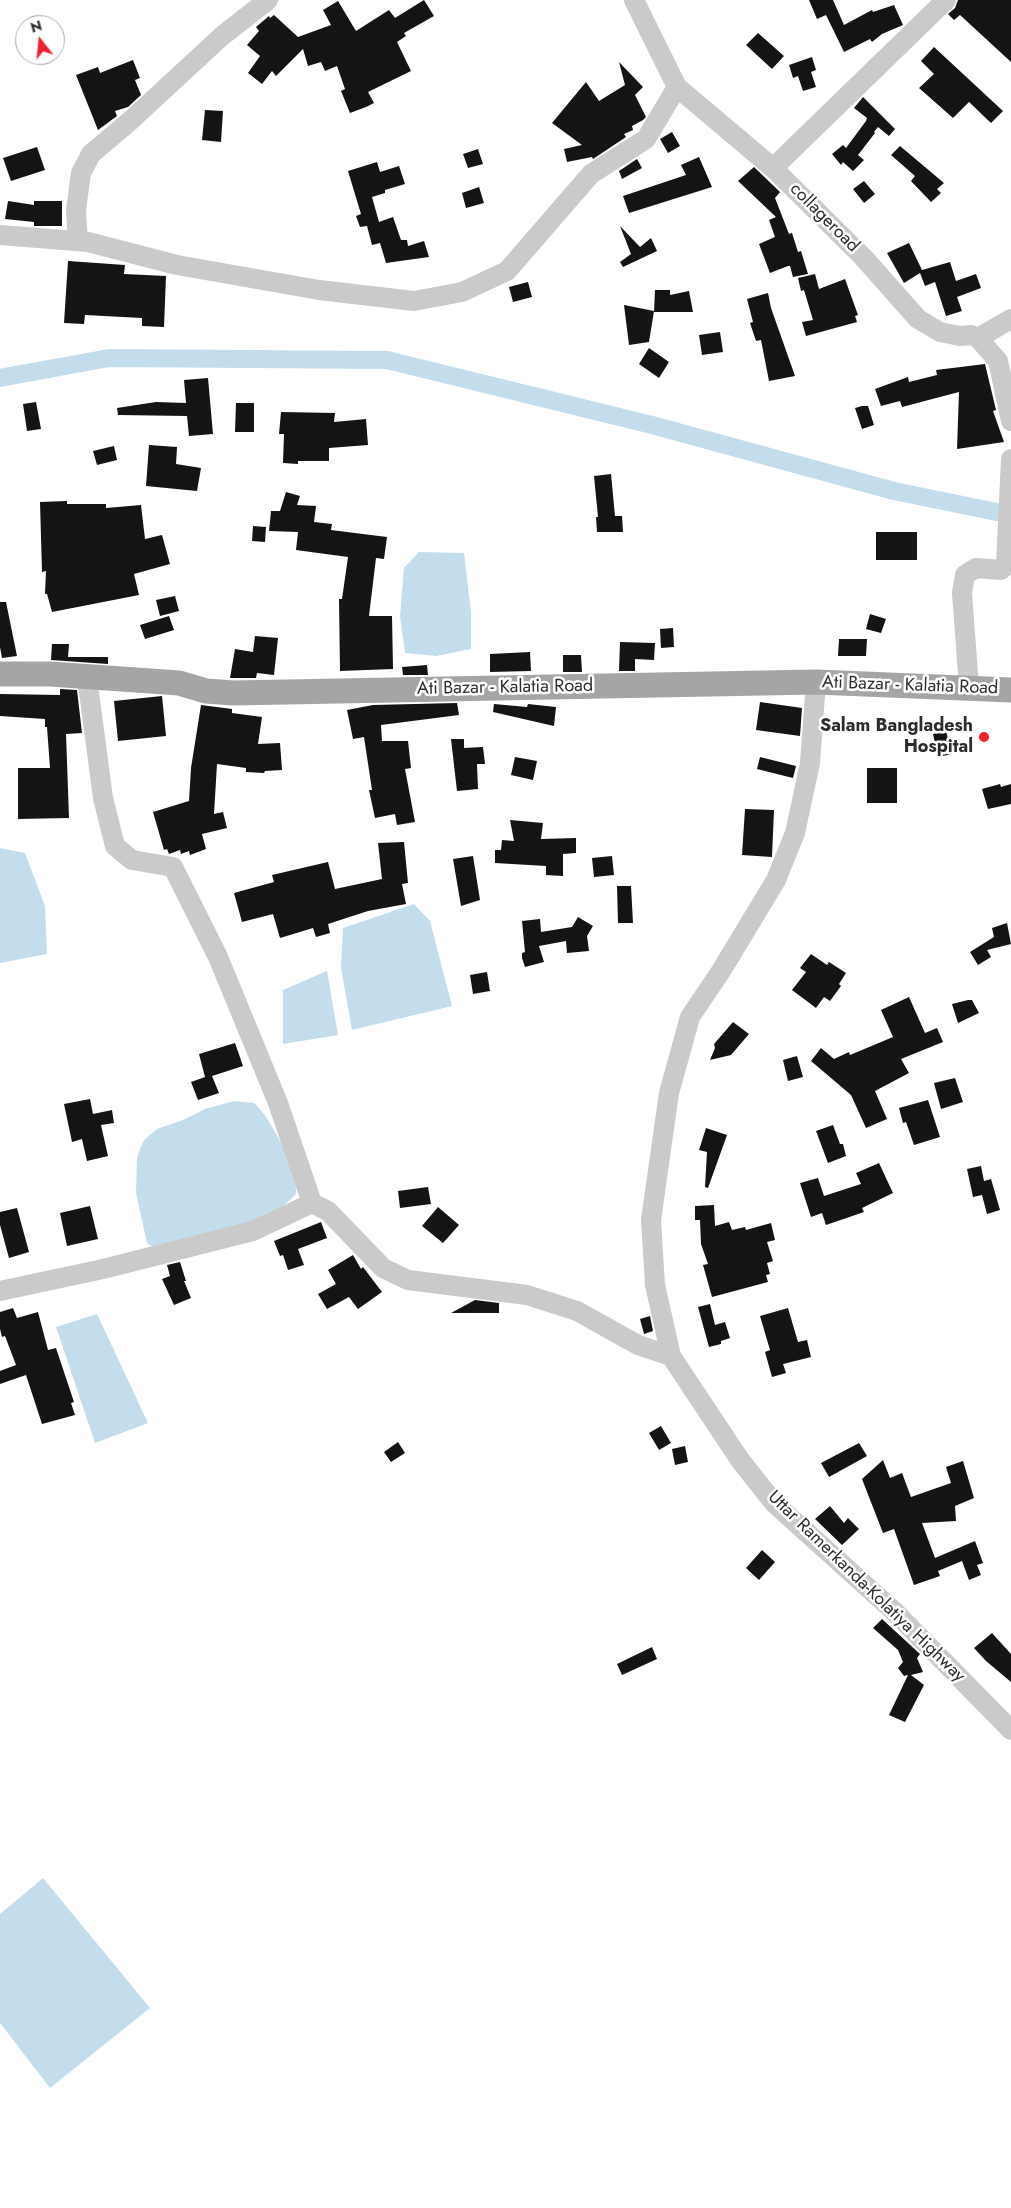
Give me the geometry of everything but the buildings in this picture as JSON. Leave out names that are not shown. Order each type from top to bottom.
[{"type":"main road","name":"Ati Bazar - Kalatia Road","points":[[0,674],[87,676],[180,683],[206,691],[233,693],[816,682],[1011,690]]},
{"type":"street","points":[[78,241],[76,210],[81,173],[91,154],[130,121],[222,36],[268,0]]},
{"type":"street","name":"collageroad","points":[[634,0],[678,87],[773,168],[862,257],[918,319],[940,332],[960,336],[970,335],[978,338]]},
{"type":"street","points":[[773,168],[946,0]]},
{"type":"street","points":[[0,236],[78,241],[177,265],[319,290],[414,301],[462,292],[507,271],[591,174],[646,139],[678,87]]},
{"type":"street","points":[[1011,319],[978,338],[998,361],[1011,421]]},
{"type":"street","points":[[969,688],[962,592],[963,582],[965,575],[976,568],[1001,570],[1004,568],[1010,520],[1011,459]]},
{"type":"street","points":[[87,676],[103,798],[115,846],[132,860],[173,867],[218,957],[278,1103],[312,1203],[328,1211],[382,1268],[408,1280],[526,1295],[577,1311],[638,1345],[671,1356]]},
{"type":"street","name":"Uttar Ramerkanda-Kolatiya Highway","points":[[816,682],[810,764],[796,833],[776,880],[721,971],[690,1017],[669,1093],[651,1220],[655,1285],[671,1356],[740,1460],[774,1503],[896,1613],[1011,1730]]},
{"type":"street","points":[[0,1291],[103,1269],[253,1231],[312,1203]]},
{"type":"water","points":[[419,552],[464,553],[471,612],[471,649],[436,656],[405,653],[400,616],[404,568]]},
{"type":"water","points":[[0,848],[25,853],[45,906],[47,954],[0,963]]},
{"type":"water","points":[[414,904],[430,921],[452,1006],[352,1030],[341,968],[343,928]]},
{"type":"water","points":[[327,971],[338,1035],[283,1044],[283,990]]},
{"type":"water","points":[[234,1101],[254,1103],[268,1120],[293,1172],[296,1194],[283,1206],[249,1224],[210,1236],[154,1248],[147,1243],[136,1193],[137,1157],[144,1140],[157,1129],[183,1120],[205,1109]]},
{"type":"water","points":[[97,1314],[148,1423],[95,1443],[56,1327]]},
{"type":"water","points":[[43,1878],[150,2008],[50,2088],[0,2023],[0,1914]]},
{"type":"waterway","points":[[0,378],[109,358],[387,360],[652,425],[894,491],[1011,515]]},
{"type":"place","name":"Salam Bangladesh Hospital","points":[[984,737]]}]
